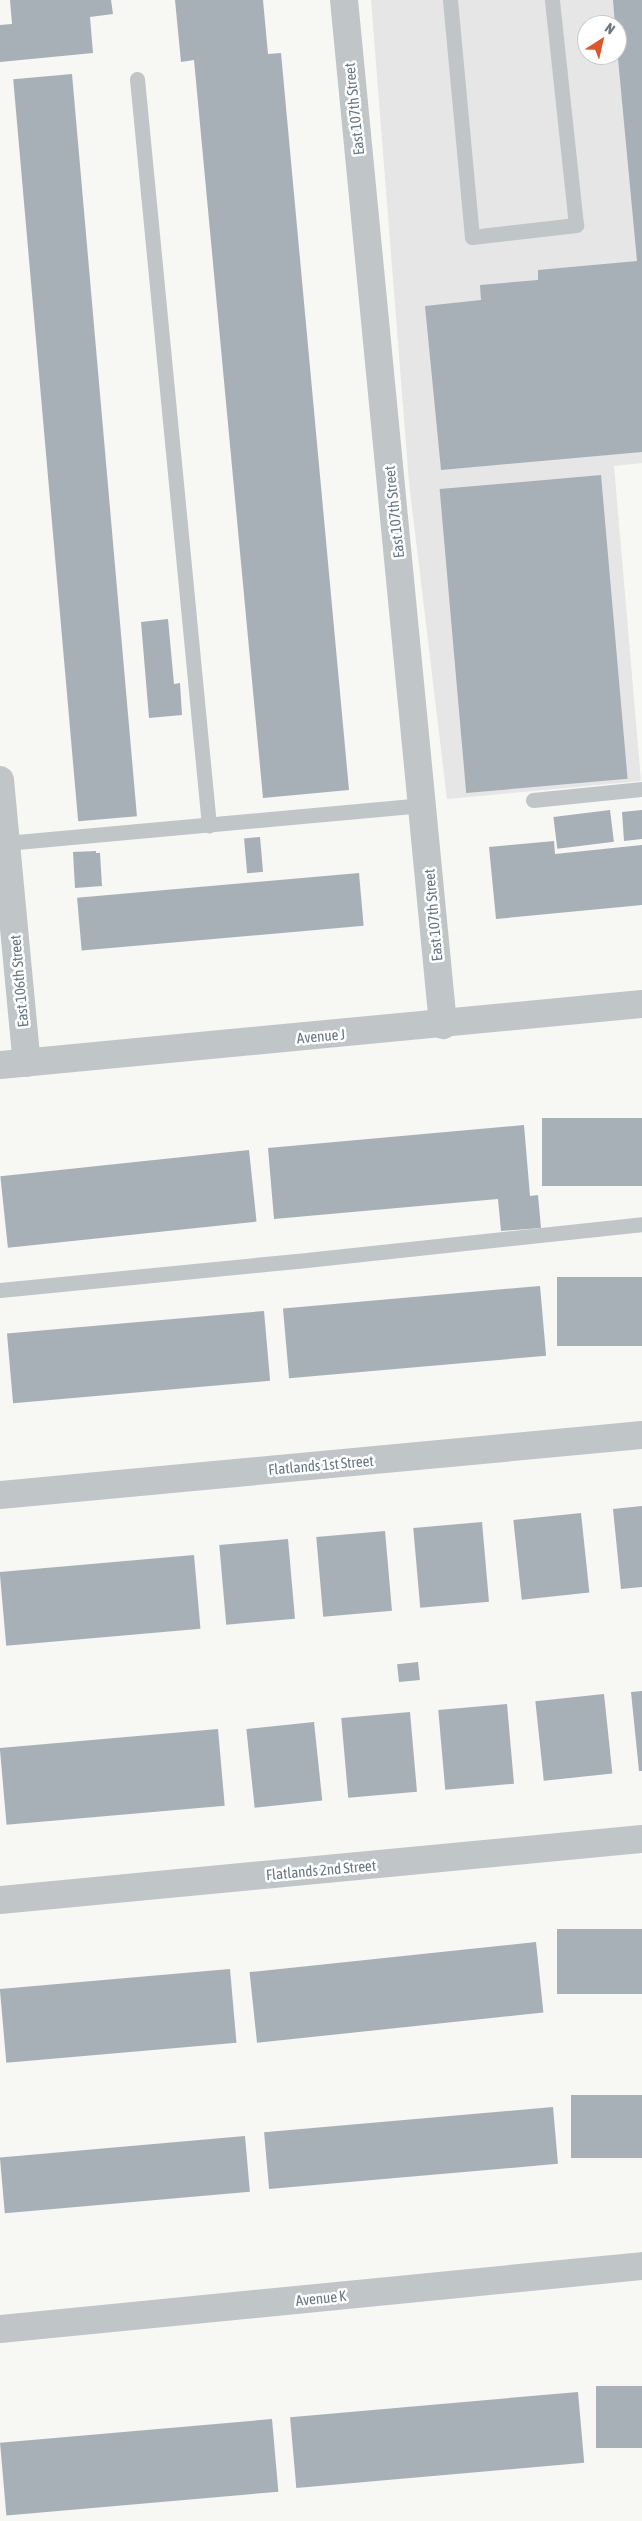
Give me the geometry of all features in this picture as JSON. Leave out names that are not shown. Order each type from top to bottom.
[{"type":"street","name":"East 107th Street","points":[[344,0],[443,1025]]},
{"type":"street","name":"East 106th Street","points":[[0,780],[27,1063]]},
{"type":"street","name":"Avenue J","points":[[0,1066],[443,1025],[642,1004]]},
{"type":"street","name":"Flatlands 1st Street","points":[[0,1495],[642,1435]]},
{"type":"street","name":"Flatlands 2nd Street","points":[[0,1900],[642,1839]]},
{"type":"street","name":"Avenue K","points":[[0,2329],[642,2266]]},
{"type":"lane","points":[[450,0],[472,237],[576,226],[552,0]]},
{"type":"lane","points":[[137,79],[209,826]]},
{"type":"lane","points":[[533,800],[642,789]]},
{"type":"lane","points":[[6,844],[422,805]]},
{"type":"lane","points":[[0,1290],[297,1262],[642,1224]]},
{"type":"shaded area","points":[[371,0],[642,0],[642,463],[614,466],[641,781],[447,799],[409,482]]},
{"type":"building","points":[[10,0],[111,0],[113,14],[90,17],[93,53],[0,62],[0,25],[12,24]]},
{"type":"building","points":[[175,0],[263,0],[268,54],[281,53],[349,790],[263,798],[194,60],[181,62]]},
{"type":"building","points":[[613,0],[642,0],[642,452],[441,470],[425,306],[481,300],[480,285],[538,280],[538,270],[637,261],[619,65],[627,65],[627,15],[614,15]]},
{"type":"building","points":[[72,74],[137,816],[78,821],[13,79]]},
{"type":"building","points":[[601,475],[628,779],[466,793],[440,489]]},
{"type":"building","points":[[168,619],[174,684],[180,683],[182,715],[149,718],[141,622]]},
{"type":"building","points":[[610,810],[614,842],[557,849],[553,817]]},
{"type":"building","points":[[642,810],[642,839],[624,841],[622,812]]},
{"type":"building","points":[[260,837],[263,872],[247,873],[244,838]]},
{"type":"building","points":[[554,841],[555,854],[642,845],[642,905],[496,919],[489,847]]},
{"type":"building","points":[[96,851],[96,853],[100,853],[102,886],[75,888],[73,852]]},
{"type":"building","points":[[359,873],[364,926],[82,950],[77,898]]},
{"type":"building","points":[[542,1118],[642,1118],[642,1186],[542,1186]]},
{"type":"building","points":[[524,1125],[530,1196],[538,1195],[541,1228],[501,1231],[498,1199],[274,1219],[268,1148]]},
{"type":"building","points":[[249,1150],[257,1222],[8,1248],[0,1176]]},
{"type":"building","points":[[557,1277],[642,1277],[642,1346],[557,1346]]},
{"type":"building","points":[[540,1286],[546,1356],[289,1378],[283,1308]]},
{"type":"building","points":[[264,1311],[270,1381],[13,1403],[7,1333]]},
{"type":"building","points":[[642,1506],[642,1587],[621,1589],[613,1509]]},
{"type":"building","points":[[581,1513],[589,1593],[522,1600],[513,1520]]},
{"type":"building","points":[[482,1522],[489,1602],[420,1608],[413,1528]]},
{"type":"building","points":[[385,1531],[392,1611],[323,1617],[316,1537]]},
{"type":"building","points":[[288,1539],[295,1619],[226,1625],[219,1545]]},
{"type":"building","points":[[194,1555],[200,1629],[6,1646],[0,1572]]},
{"type":"building","points":[[418,1662],[420,1680],[399,1682],[397,1664]]},
{"type":"building","points":[[642,1691],[642,1771],[639,1771],[631,1692]]},
{"type":"building","points":[[604,1694],[612,1774],[544,1781],[535,1701]]},
{"type":"building","points":[[507,1704],[514,1784],[445,1790],[438,1710]]},
{"type":"building","points":[[410,1712],[417,1792],[348,1798],[341,1718]]},
{"type":"building","points":[[314,1722],[322,1801],[255,1808],[246,1729]]},
{"type":"building","points":[[218,1729],[225,1806],[7,1825],[0,1748]]},
{"type":"building","points":[[557,1929],[642,1929],[642,1994],[557,1994]]},
{"type":"building","points":[[536,1942],[543,2013],[257,2043],[250,1972]]},
{"type":"building","points":[[230,1969],[236,2043],[6,2063],[0,1989]]},
{"type":"building","points":[[571,2095],[642,2095],[642,2158],[571,2158]]},
{"type":"building","points":[[553,2107],[558,2164],[269,2189],[264,2132]]},
{"type":"building","points":[[245,2136],[250,2192],[5,2213],[0,2157]]},
{"type":"building","points":[[596,2386],[642,2386],[642,2448],[596,2448]]},
{"type":"building","points":[[578,2392],[584,2463],[296,2488],[290,2417]]},
{"type":"building","points":[[272,2419],[278,2492],[6,2516],[0,2443]]}]
